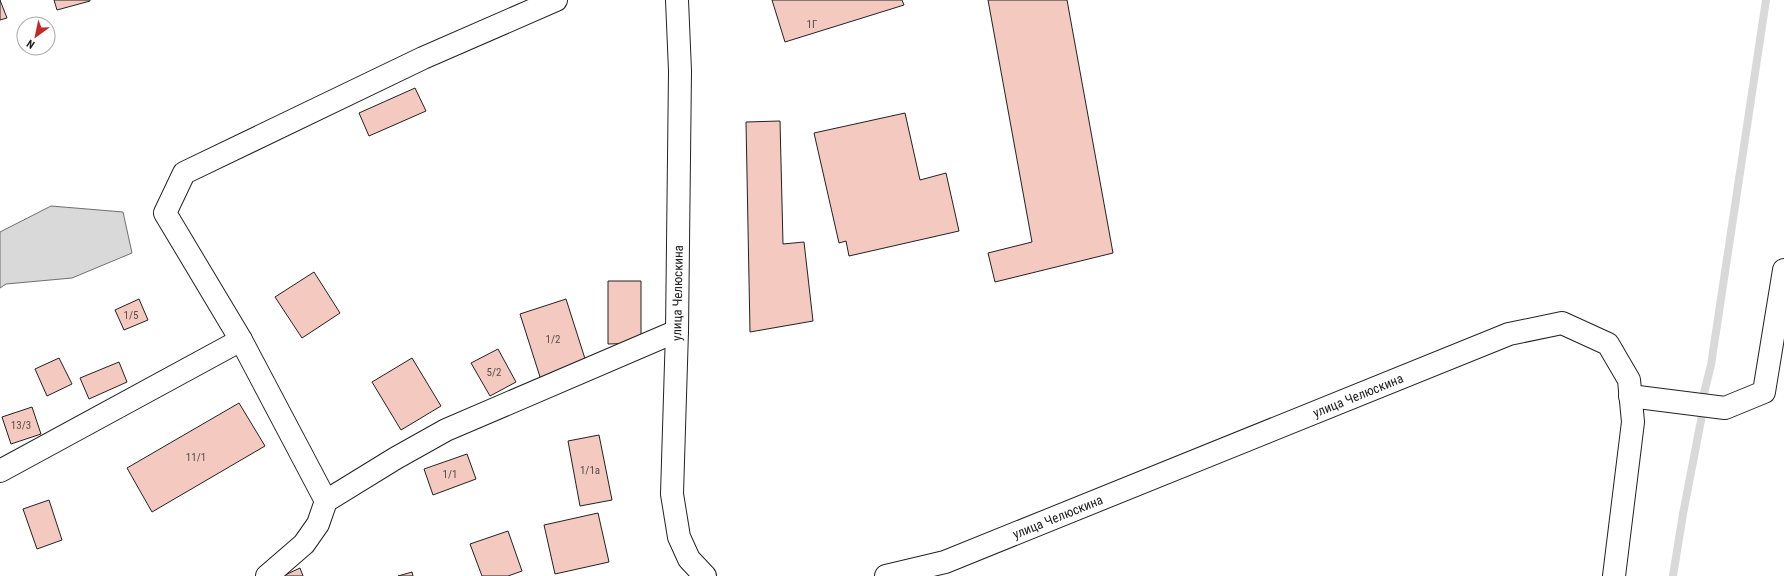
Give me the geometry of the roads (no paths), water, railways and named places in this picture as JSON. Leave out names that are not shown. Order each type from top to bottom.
[{"type":"street","points":[[326,501],[241,340],[165,213],[184,173],[423,58],[556,0]]},
{"type":"street","name":"улица Челюскина","points":[[677,0],[680,71],[677,331],[672,494],[679,537],[689,559],[702,575]]},
{"type":"street","points":[[1630,396],[1725,408],[1764,392],[1784,270]]},
{"type":"street","name":"улица Челюскина","points":[[886,576],[945,569],[1509,334],[1562,323],[1608,344],[1628,380],[1633,422],[1614,576]]},
{"type":"street","points":[[267,576],[304,544],[318,524],[326,501],[396,458],[446,430],[677,331]]},
{"type":"street","points":[[0,471],[241,340]]},
{"type":"waterway","points":[[1704,393],[1711,365],[1766,0]]},
{"type":"waterway","points":[[1673,576],[1702,415]]}]
